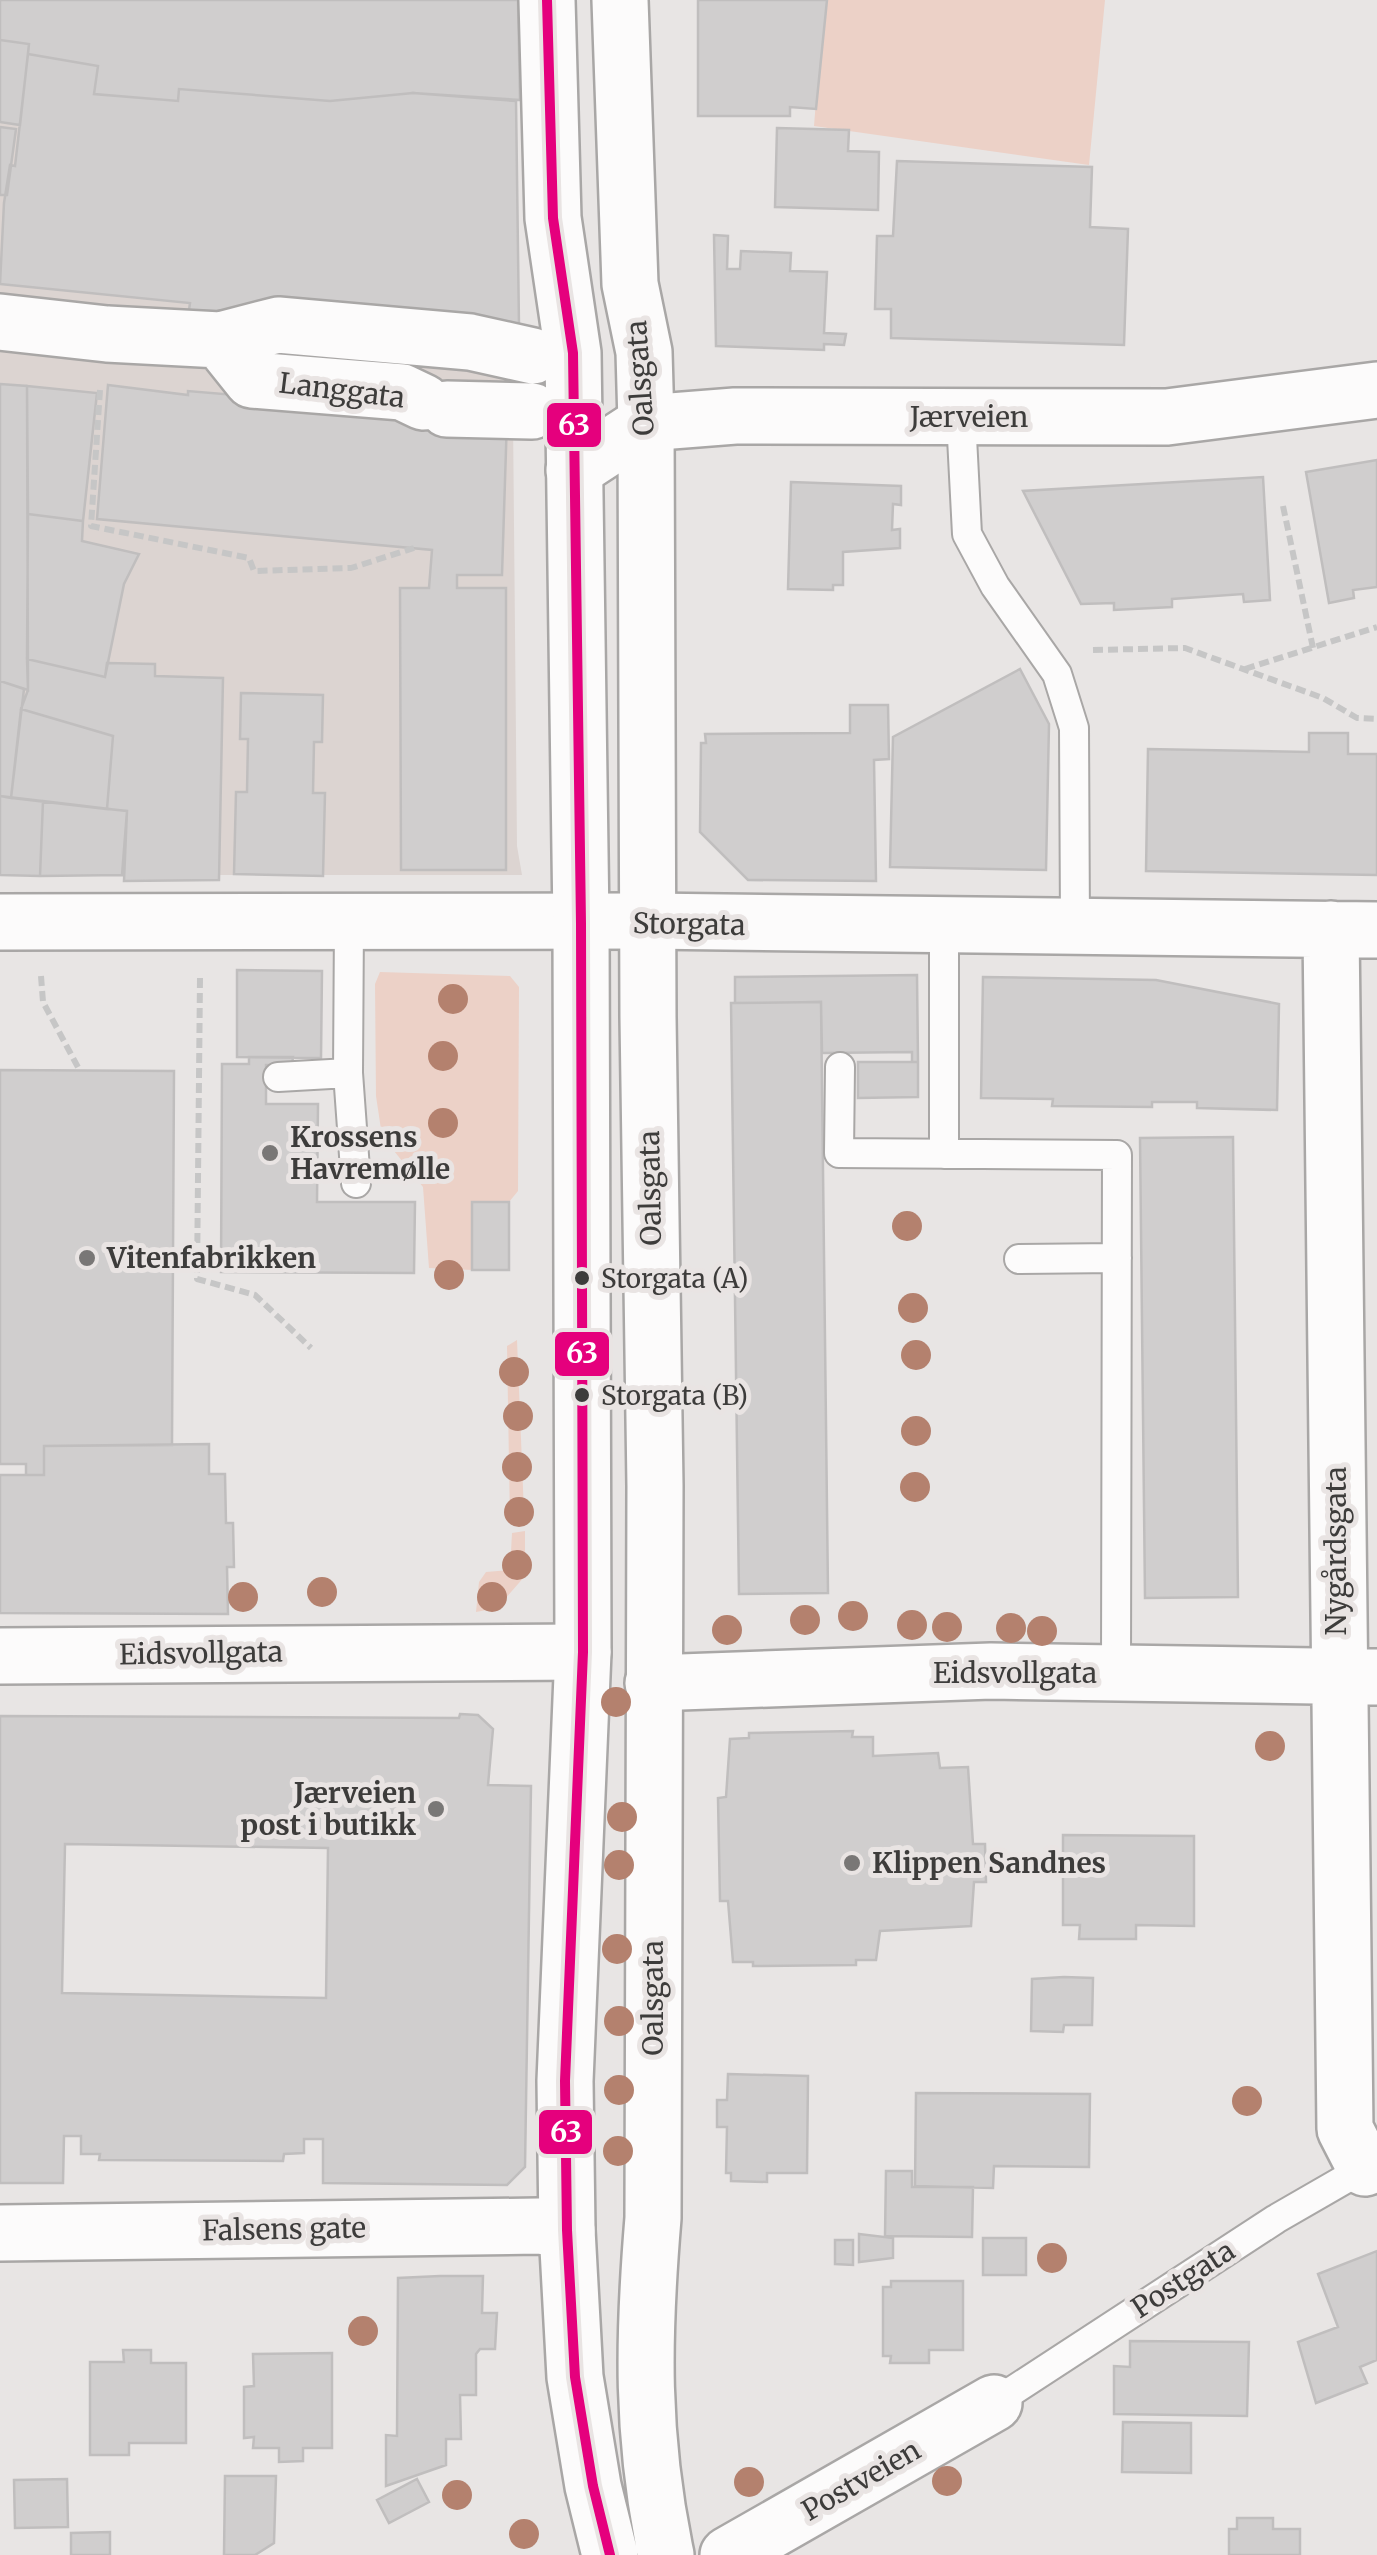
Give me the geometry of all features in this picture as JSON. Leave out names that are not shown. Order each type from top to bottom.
[{"type":"street","points":[[548,0],[553,218],[573,353],[581,923],[583,1652],[565,2081],[567,2230],[575,2377],[593,2486],[610,2555]]},
{"type":"street","name":"Oalsgata","points":[[620,0],[630,284],[644,352],[646,422],[655,1486],[653,2218],[644,2324],[649,2474],[666,2555]]},
{"type":"street","name":"Langgata","points":[[0,322],[107,334],[220,340],[278,325],[426,382],[532,411]]},
{"type":"street","name":"Langgata","points":[[426,382],[470,342],[533,356]]},
{"type":"street","name":"Jærveien","points":[[574,470],[646,422],[735,416],[1167,418],[1377,390]]},
{"type":"street","name":"Storgata","points":[[0,922],[648,922],[1354,930]]},
{"type":"street","name":"Nygårdsgata","points":[[1354,930],[1357,1676],[1345,2129],[1371,2164]]},
{"type":"street","name":"Eidsvollgata","points":[[0,1656],[583,1652]]},
{"type":"street","name":"Eidsvollgata","points":[[653,1683],[991,1671],[1357,1676]]},
{"type":"street","name":"Falsens gate","points":[[0,2233],[539,2226],[567,2230]]},
{"type":"street","name":"Postveien","points":[[728,2555],[994,2403]]},
{"type":"lane","points":[[961,418],[967,534],[995,586],[1056,674],[1074,728],[1076,926]]},
{"type":"lane","points":[[349,921],[348,1073],[356,1183]]},
{"type":"lane","points":[[944,925],[944,1154]]},
{"type":"lane","points":[[840,1067],[839,1153],[1117,1155],[1116,1672]]},
{"type":"lane","points":[[278,1077],[348,1073]]},
{"type":"lane","points":[[1019,1259],[1116,1258]]},
{"type":"lane","name":"Postgata","points":[[994,2403],[1276,2220],[1371,2164]]},
{"type":"path","points":[[100,396],[91,526],[249,558],[254,570],[352,568],[414,548]]},
{"type":"path","points":[[1283,506],[1312,648]]},
{"type":"path","points":[[1243,669],[1377,627]]},
{"type":"path","points":[[1041,651],[1184,648],[1324,698],[1358,718],[1377,719]]},
{"type":"path","points":[[200,922],[197,1279],[255,1294],[310,1348]]},
{"type":"path","points":[[40,963],[43,1002],[80,1070]]},
{"type":"shaded area","points":[[0,0],[498,0],[501,293],[513,418],[517,846],[522,875],[0,875]]},
{"type":"shaded area","points":[[824,0],[1105,0],[1089,165],[814,126]]},
{"type":"shaded area","points":[[380,972],[510,976],[519,987],[518,1191],[509,1202],[472,1202],[472,1270],[429,1268],[423,1187],[382,1136],[376,1096],[375,984]]},
{"type":"shaded area","points":[[517,1340],[524,1513],[523,1521],[510,1523],[507,1346]]},
{"type":"shaded area","points":[[525,1531],[525,1576],[497,1608],[476,1612],[479,1582],[486,1572],[510,1570],[512,1533]]},
{"type":"building","points":[[0,0],[518,0],[520,100],[413,93],[330,101],[179,89],[178,101],[94,94],[98,66],[28,54],[29,44],[0,40]]},
{"type":"building","points":[[698,0],[827,0],[816,109],[790,107],[790,116],[698,116]]},
{"type":"building","points":[[0,40],[29,44],[20,125],[0,122]]},
{"type":"building","points":[[28,54],[98,66],[94,94],[178,101],[179,89],[330,101],[413,93],[516,101],[519,326],[189,310],[190,303],[0,284],[4,203],[10,165],[15,166]]},
{"type":"building","points":[[0,127],[16,129],[7,195],[0,195]]},
{"type":"building","points":[[777,128],[849,130],[848,151],[879,152],[878,210],[775,207]]},
{"type":"building","points":[[897,161],[1092,167],[1090,227],[1128,229],[1124,345],[891,338],[891,309],[875,309],[877,236],[893,236]]},
{"type":"building","points":[[714,235],[728,236],[727,269],[740,269],[741,251],[791,253],[790,271],[827,272],[824,333],[846,334],[844,345],[824,344],[824,350],[716,346]]},
{"type":"building","points":[[0,384],[27,386],[28,690],[0,681]]},
{"type":"building","points":[[108,385],[188,395],[188,391],[507,418],[502,575],[457,575],[457,588],[506,588],[506,870],[401,870],[400,588],[429,588],[432,550],[97,519]]},
{"type":"building","points":[[27,386],[97,393],[83,521],[28,514]]},
{"type":"building","points":[[1377,460],[1377,587],[1353,590],[1354,598],[1329,603],[1306,472]]},
{"type":"building","points":[[1263,477],[1270,600],[1244,602],[1243,594],[1172,599],[1172,607],[1114,610],[1114,603],[1081,604],[1023,491]]},
{"type":"building","points":[[791,482],[901,486],[901,505],[893,504],[892,530],[900,529],[900,548],[843,552],[843,585],[833,585],[833,590],[788,589]]},
{"type":"building","points":[[28,514],[83,521],[82,541],[139,554],[124,584],[105,677],[27,659]]},
{"type":"building","points":[[27,659],[105,677],[107,663],[155,664],[155,676],[223,678],[219,880],[124,881],[127,811],[107,809],[113,736],[21,709],[28,690]]},
{"type":"building","points":[[1020,669],[1049,724],[1046,870],[890,867],[893,737]]},
{"type":"building","points":[[0,681],[24,689],[11,798],[0,796]]},
{"type":"building","points":[[241,693],[323,695],[322,742],[314,742],[313,793],[325,793],[323,876],[234,874],[236,792],[247,792],[248,739],[240,739]]},
{"type":"building","points":[[850,705],[888,705],[889,759],[874,760],[876,881],[748,880],[700,832],[701,743],[706,743],[705,734],[850,733]]},
{"type":"building","points":[[21,709],[113,736],[107,809],[11,798]]},
{"type":"building","points":[[1309,733],[1348,733],[1348,754],[1377,754],[1377,875],[1146,871],[1148,749],[1309,752]]},
{"type":"building","points":[[0,796],[43,801],[40,876],[0,875]]},
{"type":"building","points":[[43,801],[127,811],[122,875],[40,876]]},
{"type":"building","points":[[237,970],[322,971],[321,1058],[237,1057]]},
{"type":"building","points":[[917,975],[918,1062],[912,1062],[912,1052],[822,1053],[821,1002],[735,1003],[735,977]]},
{"type":"building","points":[[983,977],[1156,980],[1279,1004],[1277,1110],[1197,1108],[1197,1102],[1152,1102],[1152,1107],[1052,1106],[1053,1099],[981,1098]]},
{"type":"building","points":[[821,1002],[828,1593],[739,1594],[731,1003]]},
{"type":"building","name":"Krossens Havremølle","points":[[249,1057],[293,1057],[292,1065],[266,1065],[266,1104],[318,1104],[317,1202],[415,1202],[414,1273],[221,1272],[222,1064],[249,1064]]},
{"type":"building","points":[[858,1062],[918,1062],[918,1097],[858,1098]]},
{"type":"building","name":"Vitenfabrikken","points":[[0,1070],[174,1071],[172,1445],[44,1446],[44,1475],[26,1475],[26,1464],[0,1464]]},
{"type":"building","points":[[1233,1137],[1238,1597],[1145,1598],[1140,1138]]},
{"type":"building","points":[[472,1202],[509,1202],[509,1270],[472,1270]]},
{"type":"building","points":[[209,1444],[209,1474],[225,1474],[226,1523],[233,1523],[234,1567],[227,1567],[228,1614],[0,1613],[0,1475],[44,1475],[44,1446]]},
{"type":"building","points":[[460,1714],[478,1715],[493,1729],[488,1785],[531,1786],[525,2167],[507,2185],[323,2183],[323,2139],[304,2139],[304,2153],[284,2154],[283,2161],[99,2160],[100,2154],[81,2154],[81,2136],[64,2136],[63,2183],[0,2183],[0,1716],[459,1718]],"holes":[[[65,1844],[328,1848],[326,1998],[62,1993]]]},
{"type":"building","name":"Klippen Sandnes","points":[[853,1731],[852,1737],[873,1737],[873,1756],[938,1753],[940,1768],[968,1767],[973,1844],[985,1844],[986,1882],[974,1882],[971,1926],[880,1931],[876,1960],[856,1960],[856,1965],[753,1966],[753,1962],[733,1962],[728,1901],[720,1901],[718,1798],[726,1797],[730,1739],[749,1738],[749,1733]]},
{"type":"building","points":[[1063,1835],[1194,1836],[1194,1926],[1136,1925],[1136,1939],[1079,1939],[1080,1925],[1063,1925]]},
{"type":"building","points":[[1093,1978],[1092,2025],[1064,2025],[1063,2032],[1031,2031],[1032,1979]]},
{"type":"building","points":[[728,2074],[808,2076],[807,2173],[767,2173],[767,2182],[731,2181],[731,2173],[726,2173],[727,2127],[717,2127],[717,2100],[727,2100]]},
{"type":"building","points":[[916,2093],[1090,2094],[1089,2167],[994,2166],[993,2188],[915,2186]]},
{"type":"building","points":[[886,2171],[912,2171],[912,2187],[973,2187],[972,2237],[885,2236]]},
{"type":"building","points":[[859,2234],[893,2238],[893,2258],[859,2262]]},
{"type":"building","points":[[983,2238],[1026,2238],[1026,2275],[983,2275]]},
{"type":"building","points":[[835,2240],[853,2240],[853,2265],[835,2264]]},
{"type":"building","points":[[1377,2251],[1377,2360],[1360,2367],[1367,2383],[1316,2403],[1298,2342],[1338,2327],[1318,2274]]},
{"type":"building","points":[[483,2276],[482,2313],[497,2313],[495,2349],[480,2349],[476,2354],[476,2395],[460,2395],[461,2439],[446,2439],[446,2465],[386,2486],[386,2435],[397,2436],[398,2278]]},
{"type":"building","points":[[891,2281],[963,2281],[963,2350],[929,2350],[929,2363],[890,2363],[891,2356],[883,2356],[883,2287],[891,2287]]},
{"type":"building","points":[[1130,2341],[1249,2342],[1247,2416],[1114,2414],[1114,2366],[1130,2367]]},
{"type":"building","points":[[123,2350],[151,2350],[151,2363],[186,2363],[186,2443],[129,2443],[129,2455],[90,2455],[90,2362],[124,2362]]},
{"type":"building","points":[[332,2353],[332,2448],[303,2448],[303,2461],[279,2462],[279,2448],[253,2448],[254,2437],[244,2438],[244,2387],[254,2386],[253,2354]]},
{"type":"building","points":[[1123,2422],[1191,2423],[1191,2473],[1122,2472]]},
{"type":"building","points":[[225,2476],[276,2476],[274,2543],[255,2555],[224,2555]]},
{"type":"building","points":[[67,2479],[68,2527],[15,2528],[14,2480]]},
{"type":"building","points":[[417,2479],[429,2502],[389,2523],[377,2500]]},
{"type":"building","points":[[1237,2518],[1273,2518],[1273,2529],[1300,2529],[1300,2555],[1229,2555],[1229,2529],[1237,2529]]},
{"type":"building","points":[[110,2532],[110,2555],[71,2555],[71,2533]]},
{"type":"transit line","name":"63","points":[[547,0],[553,218],[573,353],[581,923],[583,1652],[565,2081],[567,2230],[575,2377],[593,2486],[610,2555]]},
{"type":"place","name":"Krossens Havremølle","points":[[270,1153]]},
{"type":"place","name":"Vitenfabrikken","points":[[87,1258]]},
{"type":"place","name":"Storgata (A)","points":[[582,1278]]},
{"type":"place","name":"Storgata (B)","points":[[582,1395]]},
{"type":"place","name":"Jærveien post i butikk","points":[[436,1809]]},
{"type":"place","name":"Klippen Sandnes","points":[[852,1863]]}]
